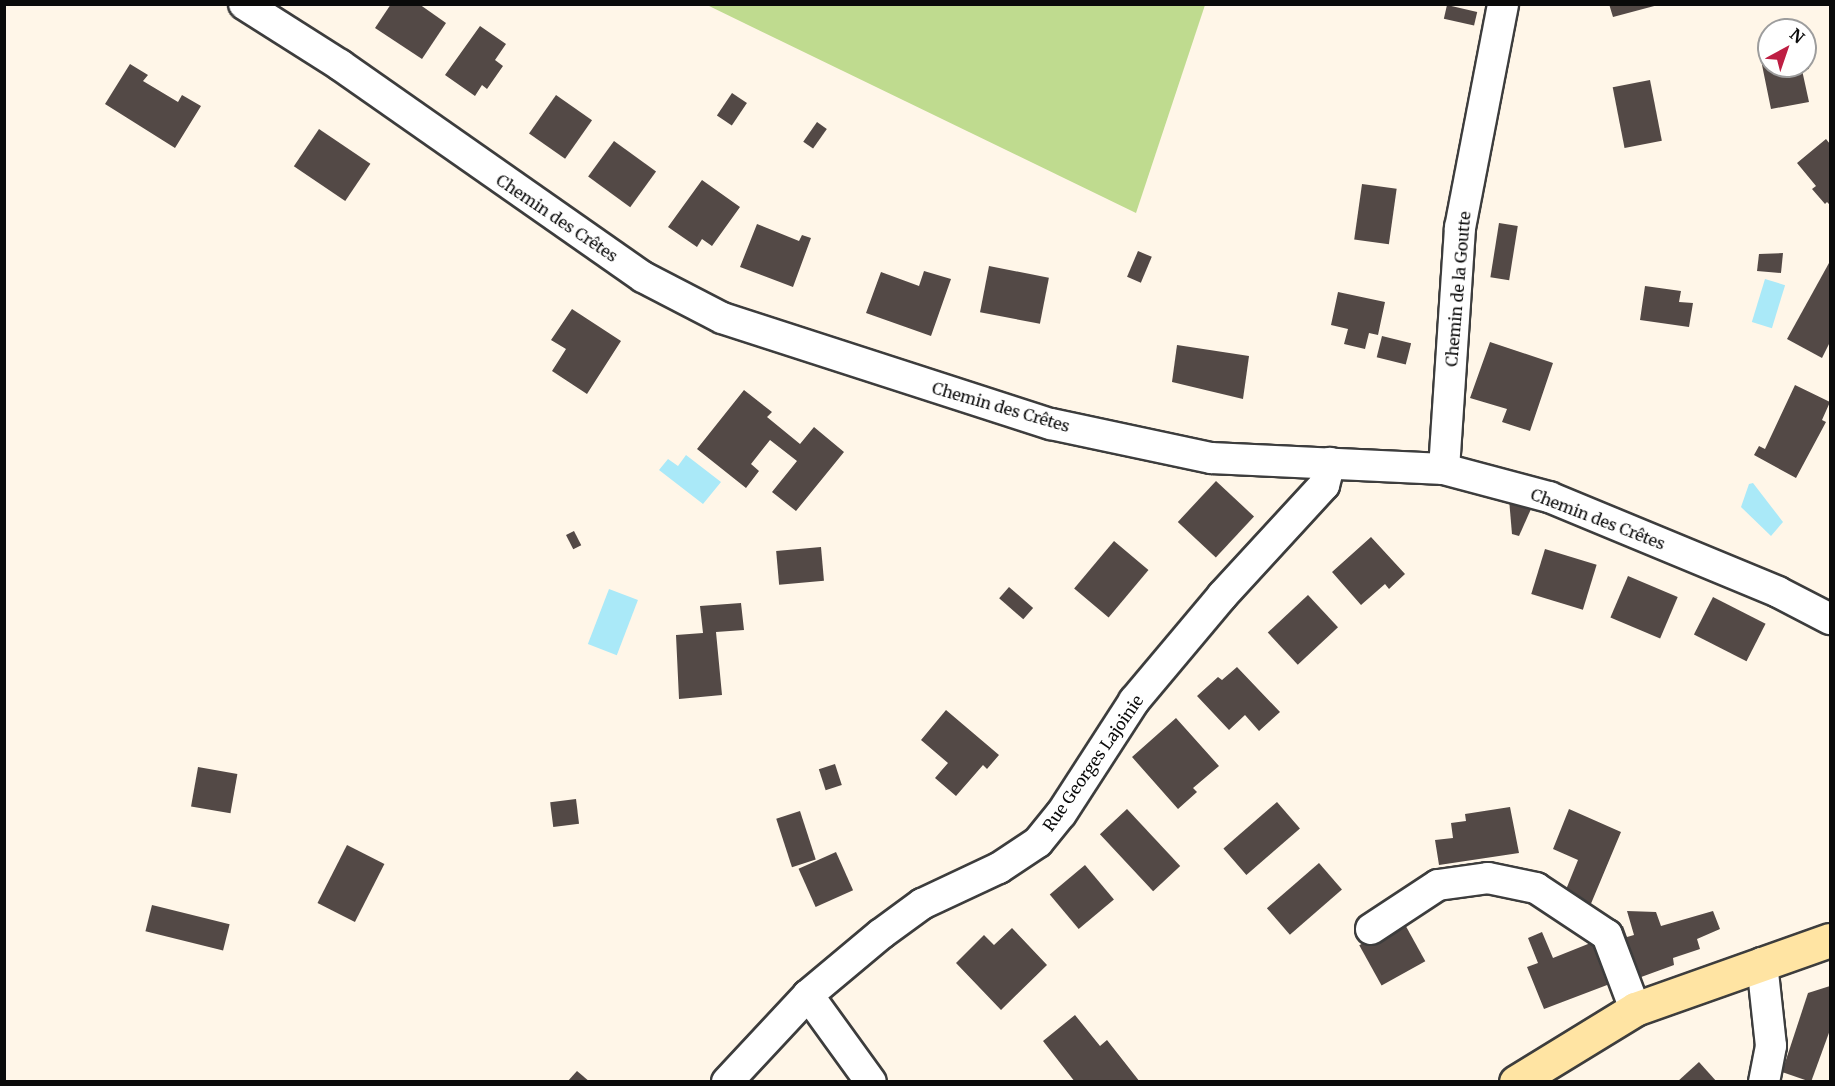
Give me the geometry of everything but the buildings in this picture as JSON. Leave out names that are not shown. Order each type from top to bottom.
[{"type":"main road","points":[[1516,1082],[1635,1010],[1830,940]]},
{"type":"street","name":"Chemin des Crêtes","points":[[244,4],[340,65],[643,277],[722,318],[1052,424],[1210,458],[1444,468],[1549,497],[1778,592],[1830,619]]},
{"type":"street","name":"Chemin de la Goutte","points":[[1444,468],[1460,228],[1503,4]]},
{"type":"street","name":"Rue Georges Lajoinie","points":[[727,1082],[808,995],[922,904],[999,868],[1038,842],[1061,814],[1134,701],[1222,596],[1324,485],[1330,463]]},
{"type":"street","points":[[1371,929],[1438,885],[1488,879],[1536,888],[1607,935],[1635,1010]]},
{"type":"street","points":[[1762,963],[1771,1046],[1764,1082]]},
{"type":"street","points":[[808,995],[871,1082]]},
{"type":"green space","points":[[707,5],[1205,5],[1136,213]]},
{"type":"water","points":[[1765,279],[1785,285],[1772,328],[1752,322]]},
{"type":"water","points":[[686,455],[721,482],[703,504],[659,470],[668,459],[678,466]]},
{"type":"water","points":[[1753,483],[1783,522],[1771,536],[1741,507],[1749,484]]},
{"type":"water","points":[[609,589],[638,600],[617,655],[588,644]]}]
